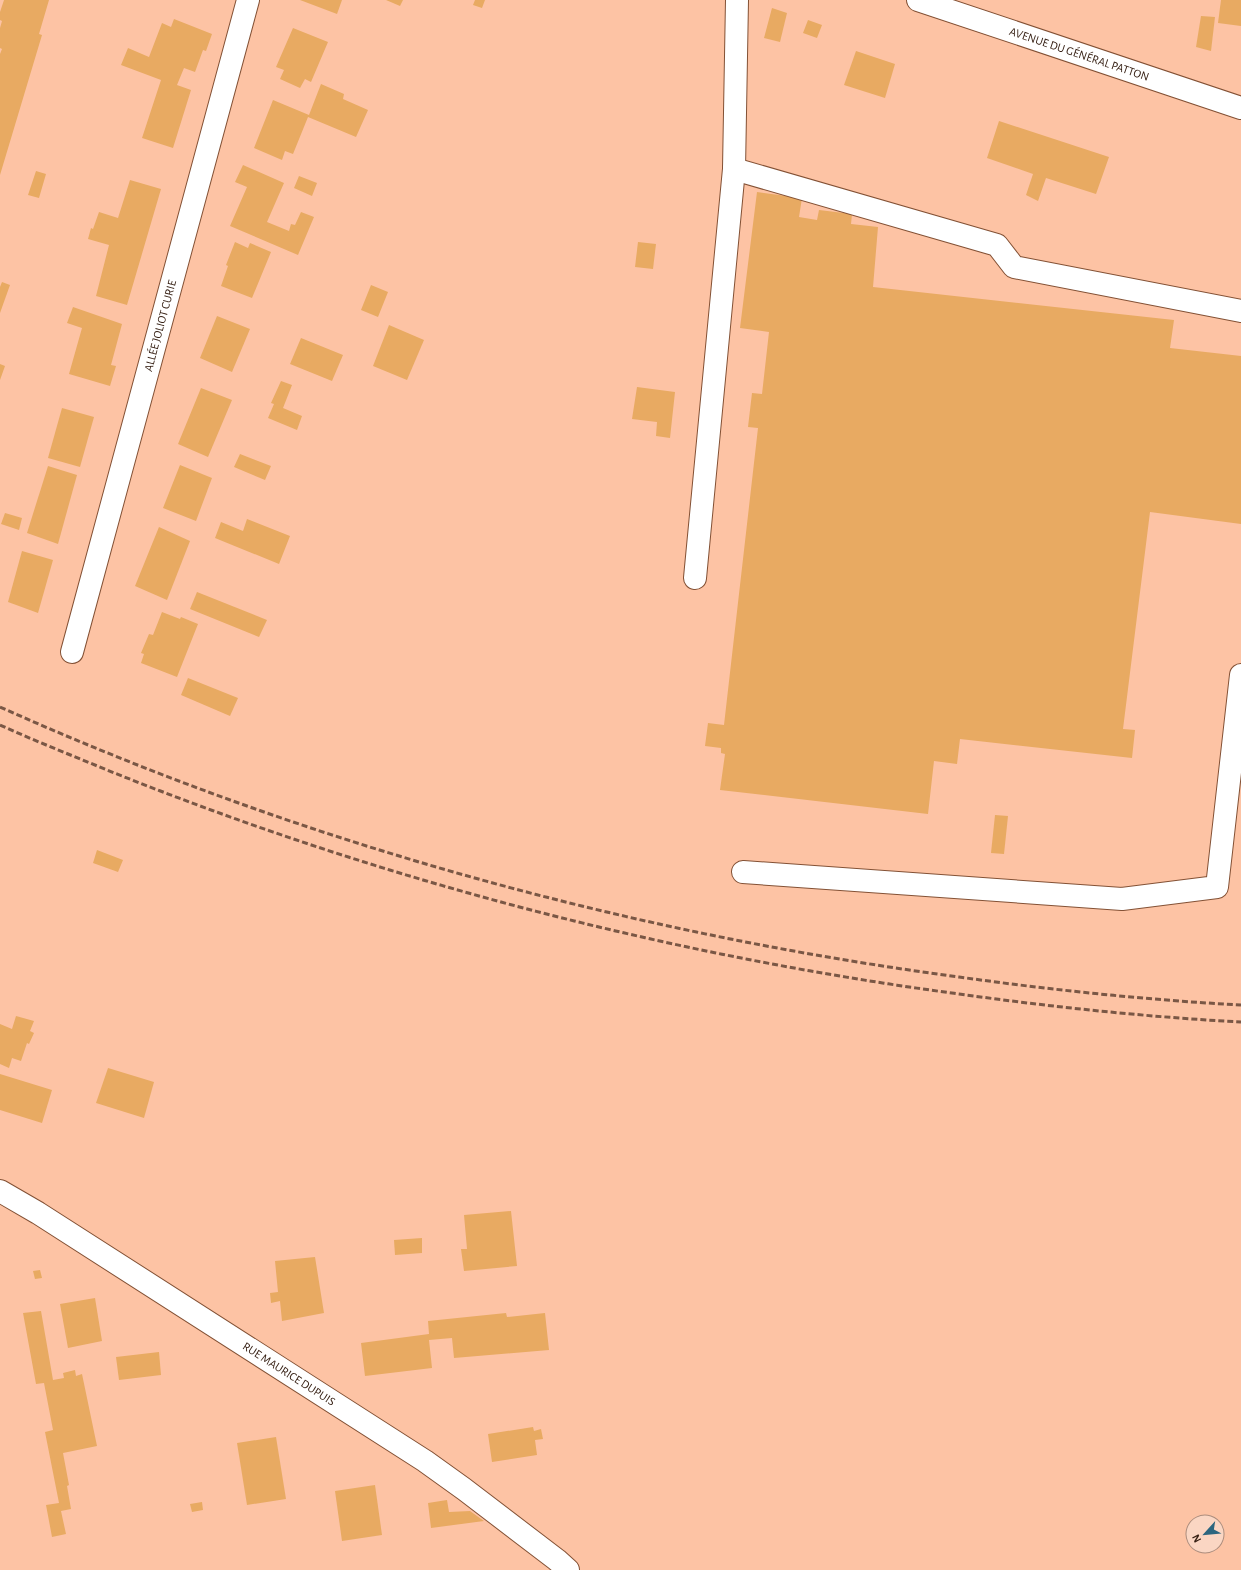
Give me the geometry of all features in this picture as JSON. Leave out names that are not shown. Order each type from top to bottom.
[{"type":"main road","name":"ALLÉE JOLIOT CURIE","points":[[72,652],[248,0]]},
{"type":"main road","points":[[695,578],[734,169],[738,0]]},
{"type":"main road","name":"AVENUE DU GÉNÉRAL PATTON","points":[[918,0],[1241,108]]},
{"type":"main road","points":[[734,169],[997,245],[1014,266],[1241,311]]},
{"type":"main road","points":[[743,872],[1122,899],[1217,887],[1241,674]]},
{"type":"main road","name":"RUE MAURICE DUPUIS","points":[[0,1191],[38,1213],[425,1461],[557,1560],[568,1570]]},
{"type":"building","points":[[4,0],[49,0],[39,34],[42,35],[0,175],[0,54],[2,49],[0,48],[0,28],[2,21],[0,20],[0,12]]},
{"type":"building","points":[[300,0],[342,0],[337,14]]},
{"type":"building","points":[[386,0],[403,0],[400,6]]},
{"type":"building","points":[[475,0],[485,0],[482,8],[473,5]]},
{"type":"building","points":[[1221,0],[1241,0],[1241,26],[1218,23]]},
{"type":"building","points":[[772,8],[787,13],[780,42],[764,38]]},
{"type":"building","points":[[1201,16],[1215,17],[1211,51],[1196,47]]},
{"type":"building","points":[[174,19],[212,34],[206,51],[203,50],[195,72],[184,68],[177,85],[191,90],[173,148],[142,138],[161,80],[121,65],[128,48],[149,57],[162,23],[171,27]]},
{"type":"building","points":[[808,20],[822,25],[817,38],[803,33]]},
{"type":"building","points":[[293,28],[328,42],[311,82],[305,79],[300,88],[280,79],[284,70],[276,67]]},
{"type":"building","points":[[856,51],[895,64],[885,98],[844,85]]},
{"type":"building","points":[[321,84],[344,94],[343,99],[368,110],[356,137],[308,117],[293,154],[285,151],[282,160],[254,148],[273,100],[309,115]]},
{"type":"building","points":[[999,121],[1109,157],[1096,194],[1046,178],[1038,201],[1026,195],[1033,174],[987,158]]},
{"type":"building","points":[[243,165],[284,183],[267,222],[289,231],[291,224],[295,225],[301,212],[314,217],[298,255],[230,226],[247,187],[235,182]]},
{"type":"building","points":[[36,171],[46,174],[39,198],[28,195]]},
{"type":"building","points":[[299,176],[317,183],[312,196],[294,188]]},
{"type":"building","points":[[130,180],[161,189],[127,305],[96,296],[109,245],[88,239],[91,228],[93,229],[99,212],[118,218]]},
{"type":"building","points":[[757,192],[802,198],[799,217],[817,220],[819,210],[852,214],[851,224],[878,227],[873,287],[1174,320],[1170,348],[1241,356],[1241,524],[1150,512],[1123,729],[1135,730],[1132,758],[960,739],[957,764],[934,761],[928,814],[720,790],[725,754],[721,753],[721,748],[705,746],[708,723],[724,725],[758,428],[748,427],[752,393],[762,394],[769,332],[740,328]]},
{"type":"building","points":[[235,242],[248,248],[250,243],[271,252],[252,298],[221,286],[228,266],[226,265]]},
{"type":"building","points":[[638,242],[656,244],[653,269],[635,267]]},
{"type":"building","points":[[2,282],[10,285],[0,313],[0,287]]},
{"type":"building","points":[[371,285],[388,292],[378,317],[361,310]]},
{"type":"building","points":[[73,307],[122,324],[111,365],[116,366],[110,386],[69,374],[82,328],[67,323]]},
{"type":"building","points":[[217,316],[250,329],[232,372],[200,358]]},
{"type":"building","points":[[389,325],[424,340],[407,380],[373,366]]},
{"type":"building","points":[[301,338],[343,355],[332,381],[290,364]]},
{"type":"building","points":[[0,364],[5,366],[0,380]]},
{"type":"building","points":[[281,381],[292,385],[283,408],[302,416],[297,430],[268,418],[274,404],[271,403]]},
{"type":"building","points":[[637,387],[675,392],[670,438],[656,436],[657,422],[632,419]]},
{"type":"building","points":[[201,388],[232,400],[208,457],[178,444]]},
{"type":"building","points":[[62,408],[94,417],[80,467],[48,458]]},
{"type":"building","points":[[240,454],[271,466],[265,480],[234,467]]},
{"type":"building","points":[[180,465],[212,478],[196,521],[163,508]]},
{"type":"building","points":[[48,466],[77,475],[58,544],[27,533]]},
{"type":"building","points":[[5,513],[22,518],[19,530],[1,524]]},
{"type":"building","points":[[247,519],[290,536],[279,564],[215,538],[221,522],[243,531]]},
{"type":"building","points":[[159,527],[190,541],[167,600],[135,586]]},
{"type":"building","points":[[22,551],[53,560],[38,613],[8,602]]},
{"type":"building","points":[[197,592],[267,620],[259,637],[190,609]]},
{"type":"building","points":[[162,612],[180,619],[181,617],[198,624],[177,677],[141,663],[144,654],[141,653],[149,634],[153,635]]},
{"type":"building","points":[[188,678],[238,698],[230,716],[181,695]]},
{"type":"building","points":[[995,815],[1008,816],[1004,854],[991,853]]},
{"type":"building","points":[[97,850],[123,860],[118,872],[93,863]]},
{"type":"building","points":[[16,1016],[34,1021],[30,1031],[34,1033],[29,1044],[27,1043],[21,1061],[12,1058],[9,1068],[0,1064],[0,1024],[12,1029]]},
{"type":"building","points":[[108,1068],[154,1082],[144,1118],[96,1103]]},
{"type":"building","points":[[0,1074],[52,1090],[42,1123],[0,1110]]},
{"type":"building","points":[[511,1211],[517,1266],[464,1271],[461,1249],[467,1249],[464,1215]]},
{"type":"building","points":[[422,1238],[422,1253],[395,1255],[394,1240]]},
{"type":"building","points":[[315,1257],[324,1313],[282,1321],[280,1301],[271,1303],[270,1293],[278,1292],[275,1261]]},
{"type":"building","points":[[40,1270],[42,1278],[35,1279],[33,1271]]},
{"type":"building","points":[[95,1298],[102,1341],[68,1348],[60,1304]]},
{"type":"building","points":[[41,1311],[53,1380],[64,1378],[63,1373],[75,1370],[76,1376],[82,1374],[97,1446],[63,1453],[69,1485],[67,1486],[71,1509],[61,1511],[66,1534],[52,1537],[46,1505],[59,1503],[45,1432],[53,1430],[44,1383],[36,1384],[23,1313]]},
{"type":"building","points":[[506,1313],[507,1317],[545,1313],[549,1350],[454,1358],[452,1338],[429,1340],[432,1368],[365,1376],[361,1343],[429,1334],[428,1321]]},
{"type":"building","points":[[159,1352],[161,1375],[119,1380],[116,1357]]},
{"type":"building","points":[[533,1427],[534,1431],[541,1429],[543,1439],[535,1440],[537,1455],[492,1462],[488,1434]]},
{"type":"building","points":[[276,1437],[286,1499],[247,1505],[237,1443]]},
{"type":"building","points":[[375,1485],[382,1535],[342,1541],[335,1491]]},
{"type":"building","points":[[447,1500],[449,1512],[470,1511],[484,1521],[431,1528],[428,1503]]},
{"type":"building","points":[[202,1502],[203,1510],[192,1512],[190,1504]]},
{"type":"railway","points":[[0,707],[115,756],[231,800],[350,841],[469,876],[590,908],[713,935],[835,958],[959,977],[1100,994],[1241,1005]]},
{"type":"railway","points":[[0,725],[107,770],[210,810],[314,846],[420,879],[526,909],[633,935],[741,958],[850,978],[959,994],[1100,1011],[1241,1022]]}]
